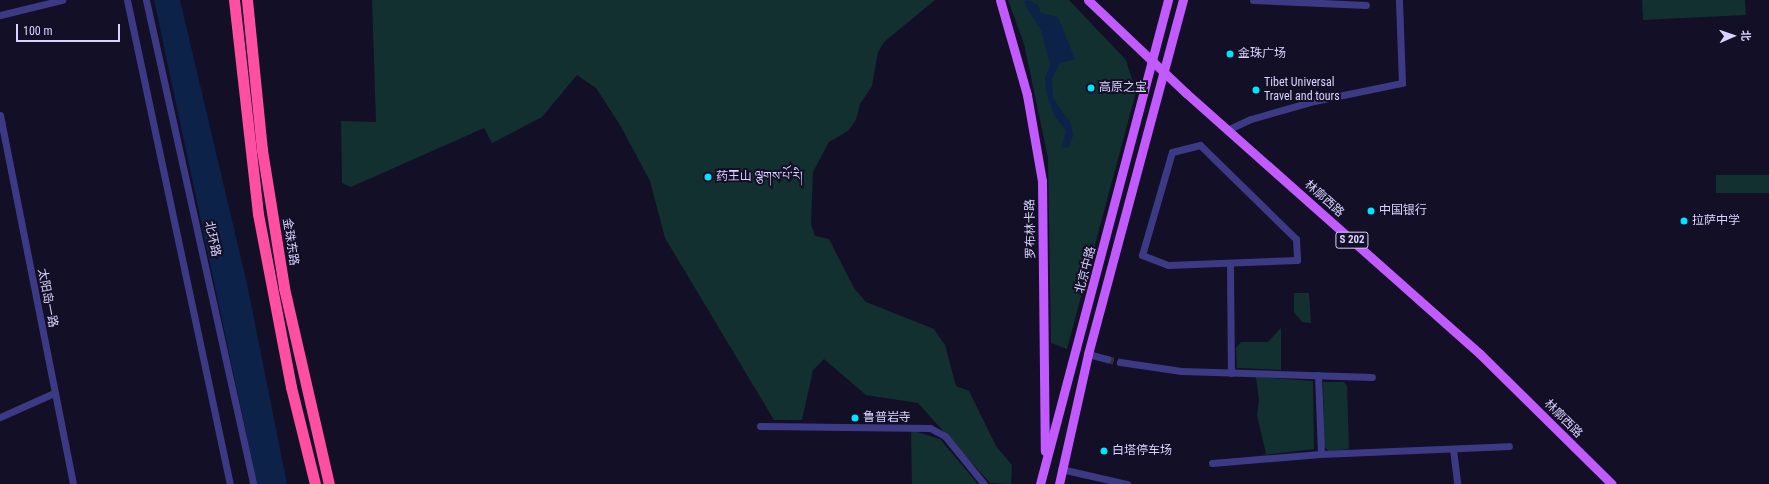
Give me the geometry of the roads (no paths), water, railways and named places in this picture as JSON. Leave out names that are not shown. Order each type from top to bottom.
[{"type":"highway","points":[[234,0],[258,214],[291,387],[315,484]]},
{"type":"highway","name":"金珠东路","points":[[247,0],[262,150],[284,288],[329,484]]},
{"type":"main road","name":"罗布林卡路","points":[[1000,0],[1027,95],[1042,182],[1045,463]]},
{"type":"main road","name":"林廓西路","points":[[1088,0],[1228,130],[1480,354],[1612,484]]},
{"type":"main road","name":"北京中路","points":[[1040,484],[1154,62],[1168,0]]},
{"type":"main road","name":"北京中路","points":[[1059,484],[1061,469],[1088,354],[1183,0]]},
{"type":"street","points":[[0,15],[62,0]]},
{"type":"street","points":[[127,0],[230,484]]},
{"type":"street","name":"北环路","points":[[146,0],[254,484]]},
{"type":"street","points":[[1253,0],[1366,5]]},
{"type":"street","points":[[1228,130],[1251,119],[1314,101],[1402,84],[1399,0]]},
{"type":"street","name":"太阳岛一路","points":[[0,115],[73,484]]},
{"type":"street","points":[[1200,145],[1296,239],[1296,260],[1230,264],[1168,265],[1142,255],[1172,152],[1183,146],[1200,145]]},
{"type":"street","points":[[1230,264],[1231,373]]},
{"type":"street","points":[[1088,354],[1107,359]]},
{"type":"street","points":[[1120,362],[1181,371],[1372,377]]},
{"type":"street","points":[[1318,376],[1320,454]]},
{"type":"street","points":[[0,417],[54,393]]},
{"type":"street","points":[[760,426],[930,428],[945,436],[984,484]]},
{"type":"street","points":[[1212,463],[1320,454],[1509,446]]},
{"type":"street","points":[[1453,449],[1457,484]]},
{"type":"street","points":[[1061,469],[1127,484]]},
{"type":"water","points":[[154,0],[180,0],[248,288],[287,484],[257,484]]},
{"type":"water","points":[[1028,0],[1038,5],[1041,13],[1058,17],[1075,59],[1060,63],[1052,79],[1053,98],[1071,124],[1073,136],[1068,148],[1062,147],[1066,131],[1054,115],[1046,92],[1045,78],[1050,65],[1041,30],[1026,7],[1024,1]]},
{"type":"tunnel","points":[[1107,359],[1120,362]]},
{"type":"place","name":"金珠广场","points":[[1230,54]]},
{"type":"place","name":"高原之宝","points":[[1091,88]]},
{"type":"place","name":"Tibet Universal Travel and tours","points":[[1256,90]]},
{"type":"place","name":"药王山 ལྕགས་པོ་རི།","points":[[708,177]]},
{"type":"place","name":"中国银行","points":[[1371,211]]},
{"type":"place","name":"拉萨中学","points":[[1684,221]]},
{"type":"place","name":"鲁普岩寺","points":[[855,418]]},
{"type":"place","name":"白塔停车场","points":[[1104,451]]}]
